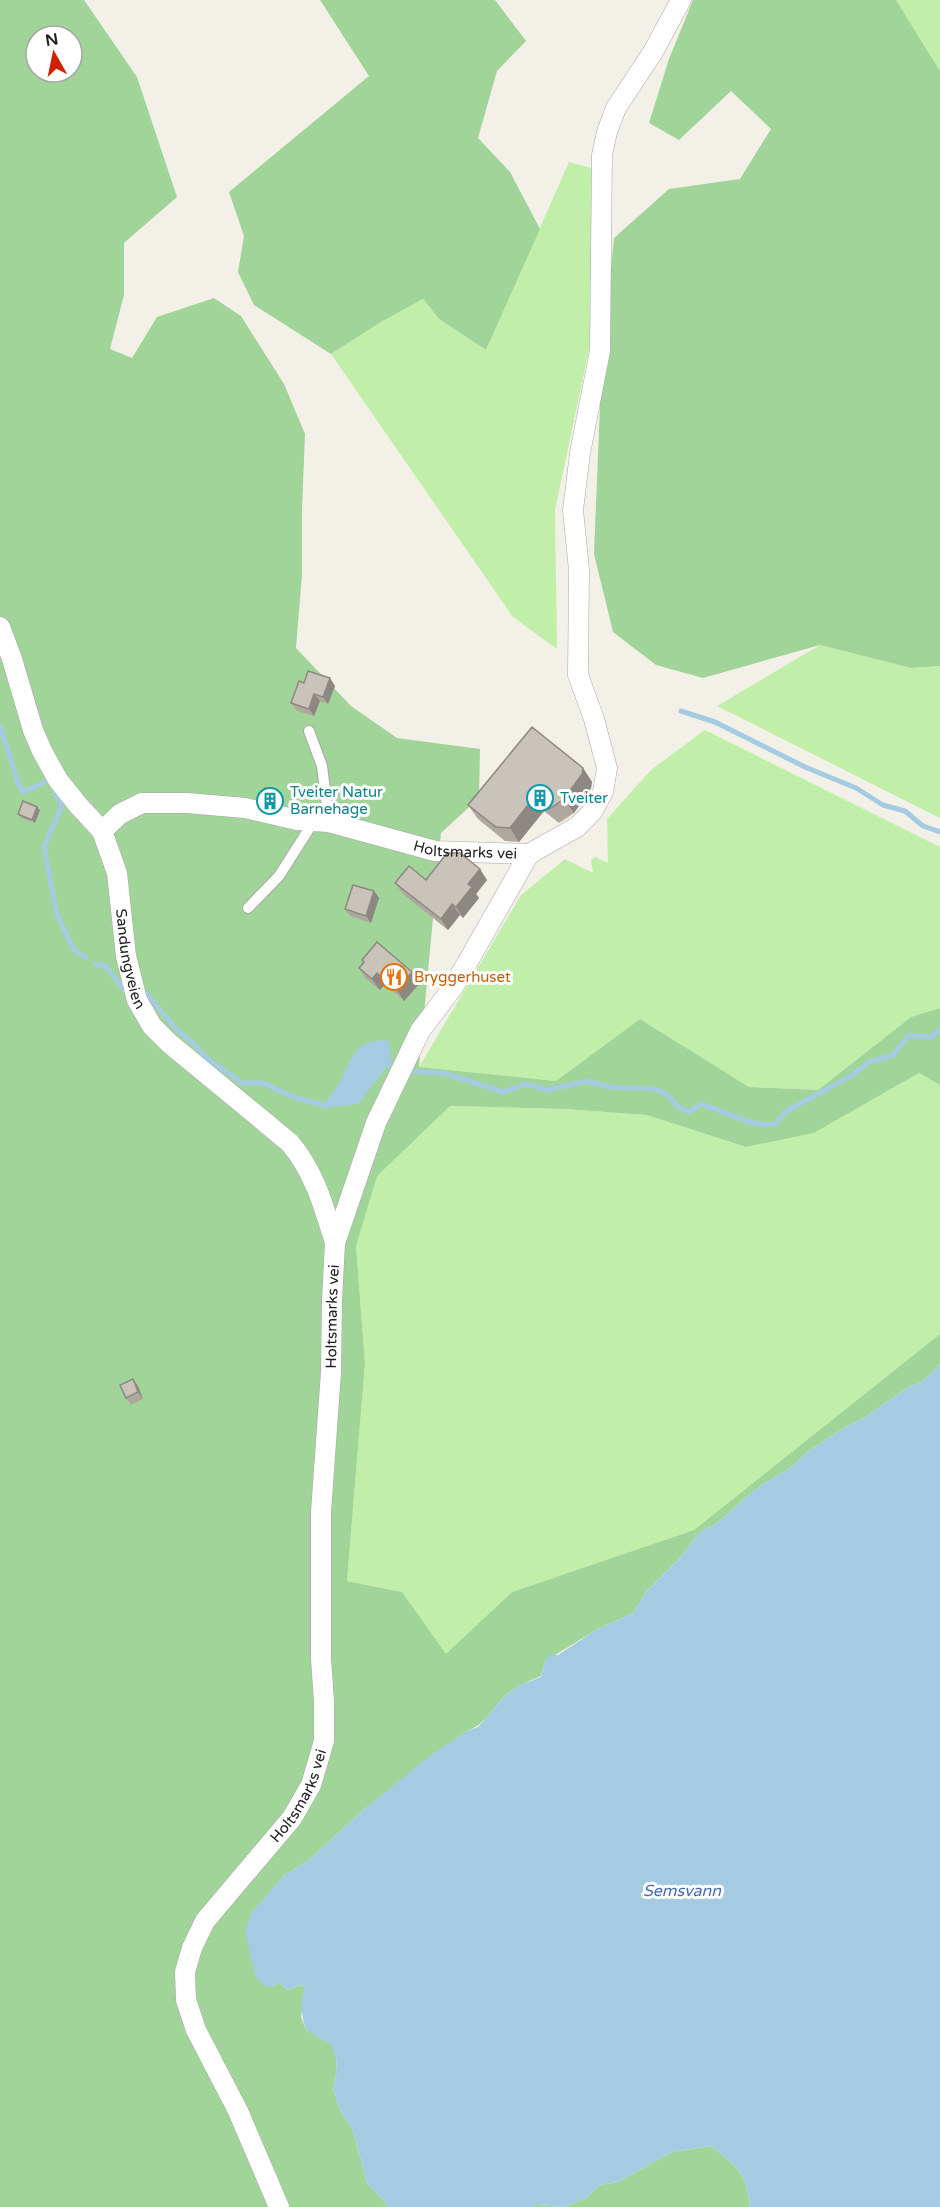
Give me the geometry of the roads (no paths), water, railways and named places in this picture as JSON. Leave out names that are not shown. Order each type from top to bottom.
[{"type":"street","points":[[529,854],[577,827],[592,812],[603,792],[607,768],[594,719],[578,675],[579,570],[573,510],[580,453],[600,351],[602,155],[606,132],[616,108],[653,52],[681,0]]},
{"type":"street","name":"Sandungveien","points":[[0,627],[42,751],[58,780],[102,831],[117,873],[126,956],[137,1000],[152,1026],[169,1043],[290,1143],[313,1177],[335,1243]]},
{"type":"street","name":"Holtsmarks vei","points":[[102,831],[120,814],[142,803],[187,803],[244,808],[297,820],[322,822],[435,850],[529,854],[454,986],[420,1030],[376,1123],[335,1243],[331,1372],[321,1523],[321,1658],[324,1742],[311,1785],[292,1818],[205,1922],[192,1948],[185,1972],[186,2000],[196,2030],[238,2110],[279,2207]]},
{"type":"lane","points":[[248,908],[279,876],[322,822],[322,766],[309,730]]},
{"type":"water","points":[[387,1040],[390,1045],[391,1062],[398,1064],[392,1071],[391,1067],[387,1067],[358,1104],[322,1108],[359,1048],[375,1041]]},
{"type":"water","name":"Semsvann","points":[[940,1365],[940,2207],[750,2207],[749,2195],[739,2171],[711,2146],[672,2152],[618,2182],[600,2185],[586,2198],[565,2207],[536,2205],[533,2207],[387,2207],[367,2183],[353,2131],[340,2110],[333,2088],[337,2072],[336,2057],[331,2045],[306,2030],[302,2009],[305,1987],[300,1985],[288,1990],[279,1983],[272,1987],[265,1986],[255,1976],[245,1930],[252,1912],[283,1876],[309,1860],[363,1810],[431,1755],[467,1731],[478,1727],[504,1697],[518,1686],[541,1677],[545,1661],[551,1654],[558,1655],[596,1630],[633,1613],[647,1591],[680,1558],[700,1532],[717,1523],[757,1488],[793,1466],[807,1452],[842,1429],[864,1418],[908,1387],[923,1381]]},
{"type":"waterway","points":[[681,711],[715,722],[805,767],[856,788],[883,805],[905,811],[923,826],[940,832]]},
{"type":"waterway","points":[[0,726],[23,792],[45,782]]},
{"type":"waterway","points":[[54,792],[62,805],[44,847],[57,915],[74,950],[86,958]]},
{"type":"waterway","points":[[95,964],[106,966],[124,990]]},
{"type":"waterway","points":[[145,992],[178,1031],[204,1056],[242,1083],[263,1083],[293,1097],[327,1106],[329,1104]]},
{"type":"waterway","points":[[410,1071],[444,1073],[503,1092],[526,1084],[548,1090],[587,1081],[609,1087],[655,1089],[668,1095],[678,1107],[689,1112],[701,1104],[757,1124],[767,1125],[776,1124],[785,1112],[851,1076],[869,1062],[893,1055],[909,1035],[931,1037],[940,1030]]},
{"type":"place","name":"Tveiter","points":[[540,798]]},
{"type":"place","name":"Tveiter Natur Barnehage","points":[[270,801]]},
{"type":"place","name":"Bryggerhuset","points":[[394,977]]}]
